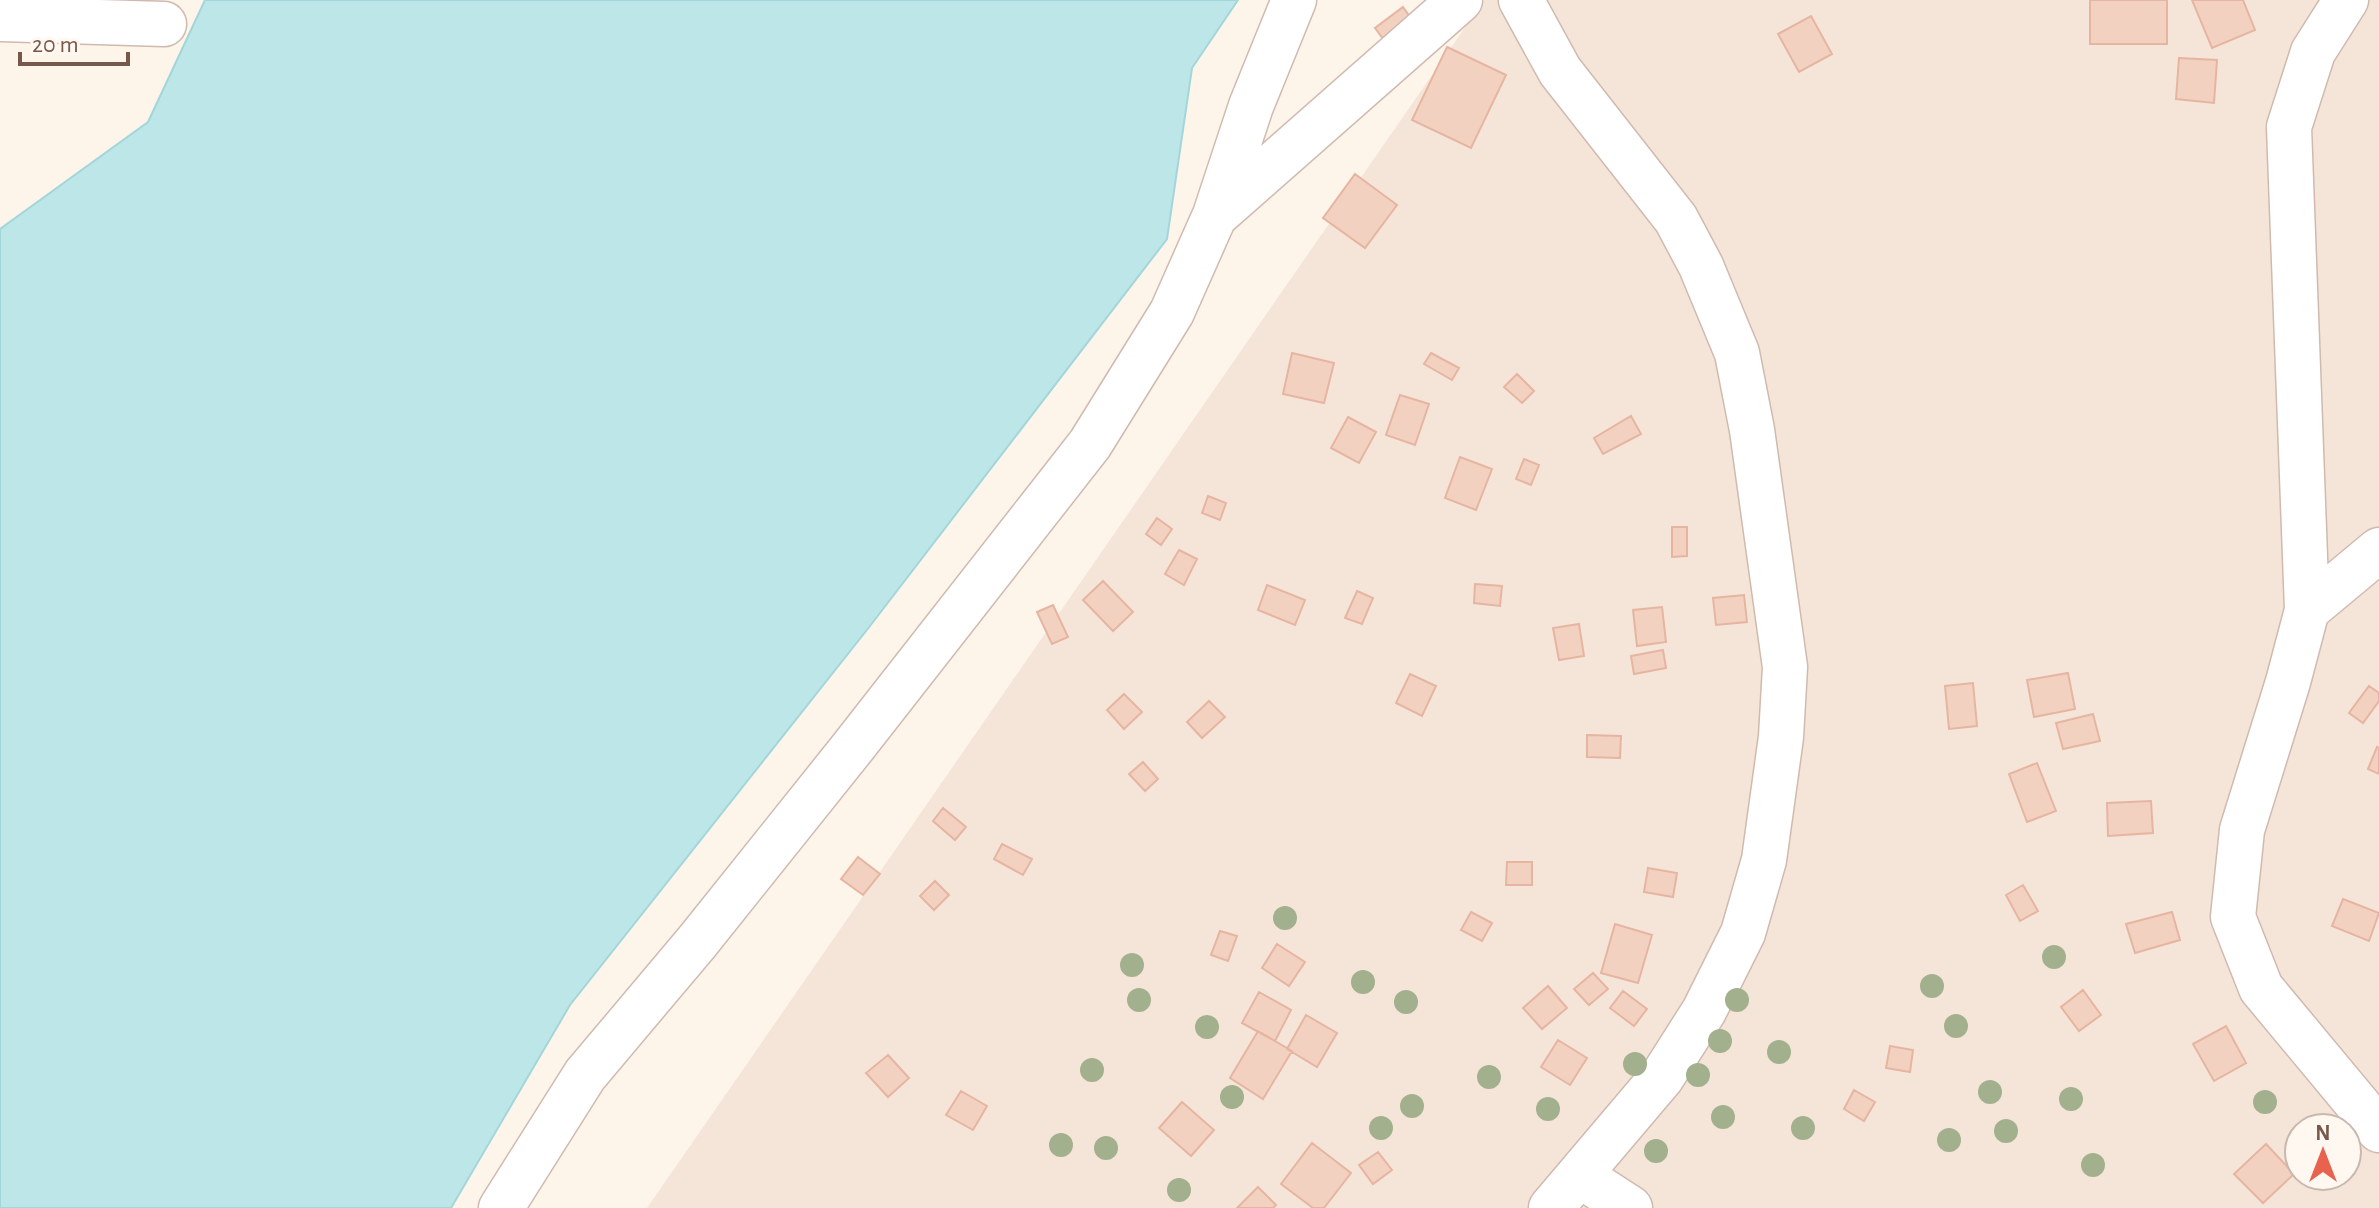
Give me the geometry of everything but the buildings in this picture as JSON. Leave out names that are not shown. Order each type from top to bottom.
[{"type":"street","points":[[501,1208],[585,1075],[814,796],[1090,444],[1172,312],[1215,215],[1251,106],[1294,0]]},
{"type":"street","points":[[1215,215],[1460,0]]},
{"type":"street","points":[[1521,0],[1560,71],[1676,219],[1701,266],[1737,353],[1752,430],[1785,667],[1781,737],[1764,860],[1743,933],[1704,1011],[1662,1077],[1551,1208]]},
{"type":"street","points":[[2346,0],[2313,52],[2289,127],[2307,610],[2242,830],[2233,917],[2261,988],[2379,1130]]},
{"type":"street","points":[[0,19],[164,24]]},
{"type":"street","points":[[2307,610],[2379,550]]},
{"type":"street","points":[[1579,1175],[1630,1208]]},
{"type":"shaded area","points":[[1484,0],[2379,0],[2379,1208],[647,1208]]},
{"type":"water","points":[[205,0],[1238,0],[1192,68],[1167,239],[870,626],[570,1005],[451,1208],[0,1208],[0,229],[148,122]]}]
